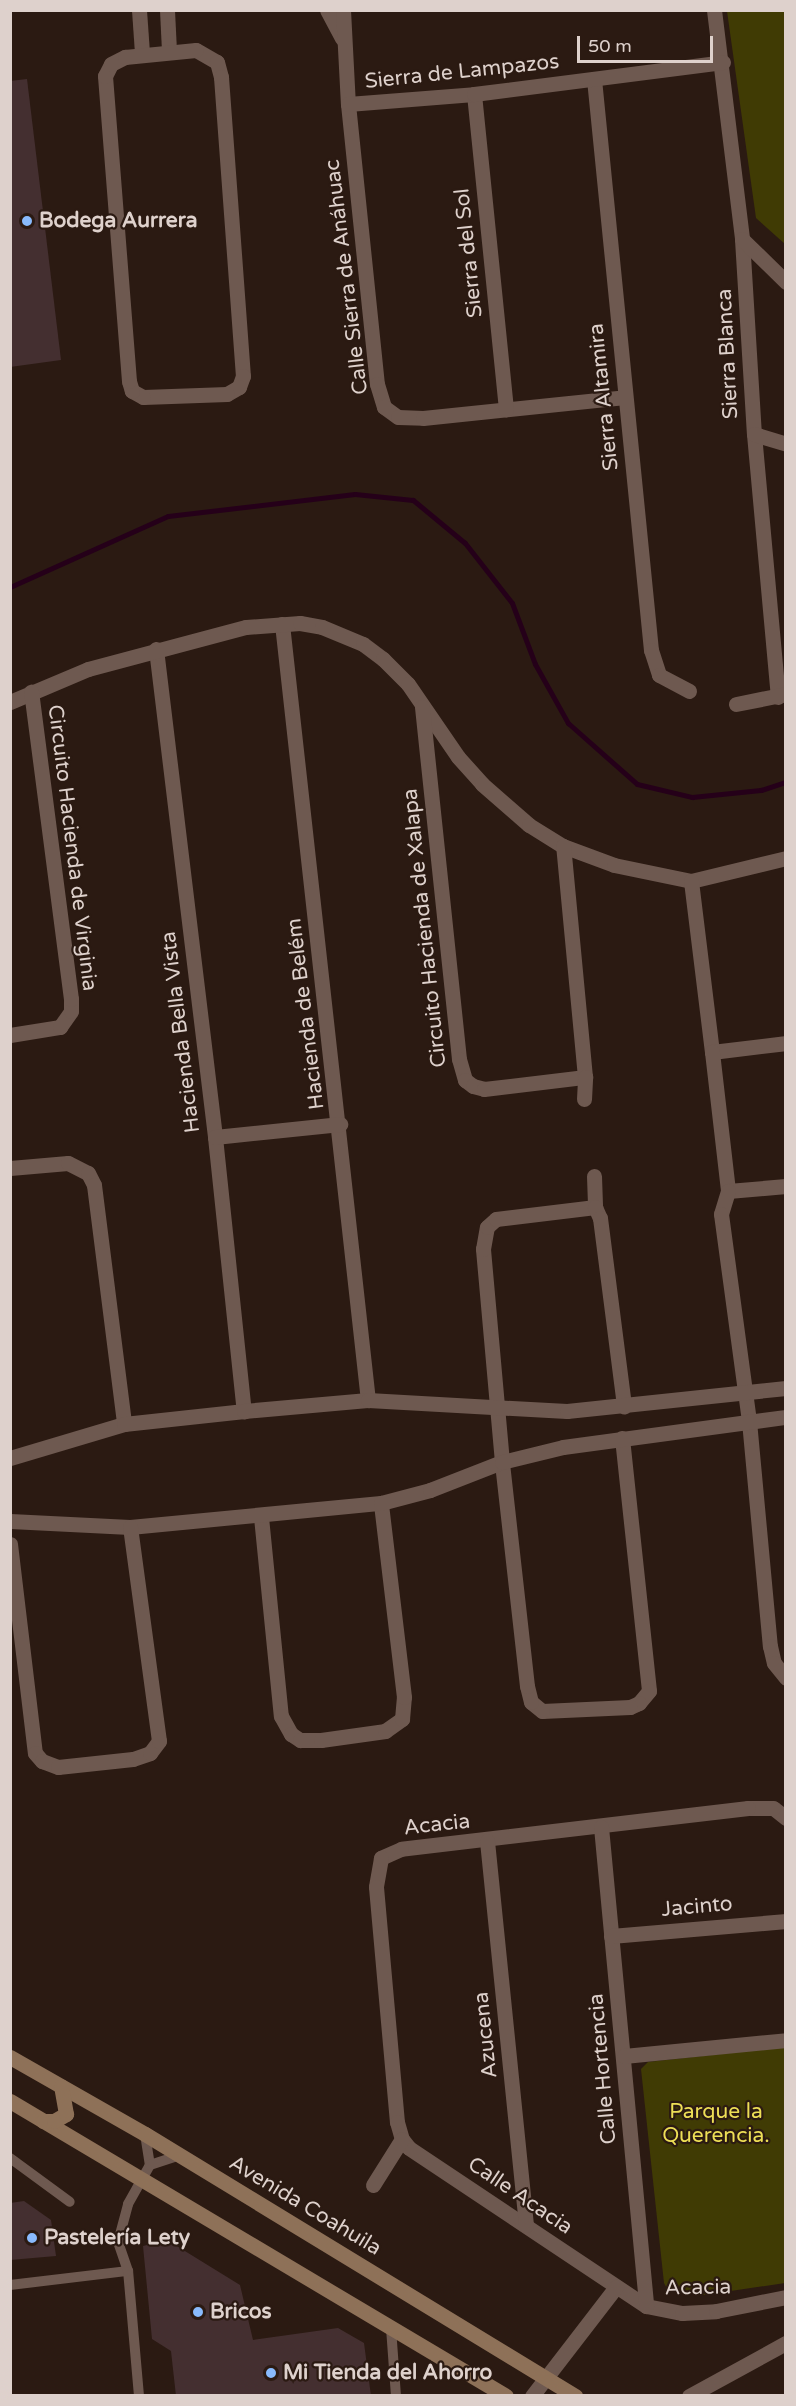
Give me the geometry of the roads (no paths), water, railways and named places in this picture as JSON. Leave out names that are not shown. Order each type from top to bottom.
[{"type":"street","points":[[139,10],[142,53]]},
{"type":"street","points":[[167,10],[169,51]]},
{"type":"street","name":"Calle Sierra de Anáhuac","points":[[327,10],[344,40]]},
{"type":"street","name":"Calle Sierra de Anáhuac","points":[[343,10],[348,104],[377,384],[384,407],[390,413],[407,418],[625,397]]},
{"type":"street","name":"Sierra Blanca","points":[[712,14],[723,62],[742,239],[754,434],[782,695]]},
{"type":"street","points":[[203,52],[217,62],[220,70],[244,369],[239,387],[227,394],[143,397],[130,387],[104,83],[111,64],[142,53],[203,52]]},
{"type":"street","name":"Sierra de Lampazos","points":[[348,104],[474,94],[723,62]]},
{"type":"street","name":"Sierra Altamira","points":[[594,80],[654,663],[666,681],[689,691]]},
{"type":"street","name":"Sierra del Sol","points":[[474,94],[506,409]]},
{"type":"street","points":[[742,239],[786,282]]},
{"type":"street","points":[[754,434],[786,444]]},
{"type":"street","points":[[10,702],[31,692],[156,650],[246,627],[282,624],[322,627],[363,644],[396,671],[458,757],[482,784],[530,825],[563,846],[614,865],[691,881],[786,858]]},
{"type":"street","name":"Hacienda de Belém","points":[[282,624],[340,1124],[368,1400]]},
{"type":"street","name":"Hacienda Bella Vista","points":[[156,650],[215,1137],[244,1410]]},
{"type":"street","name":"Circuito Hacienda de Virginia","points":[[10,1035],[60,1027],[71,1011],[31,692]]},
{"type":"street","points":[[736,704],[782,695]]},
{"type":"street","name":"Circuito Hacienda de Xalapa","points":[[422,704],[461,1070],[473,1086],[484,1089],[585,1077]]},
{"type":"street","points":[[563,846],[585,1077],[584,1099]]},
{"type":"street","points":[[691,881],[728,1191],[721,1214],[749,1421],[770,1646],[774,1663],[786,1678]]},
{"type":"street","points":[[712,1052],[786,1043]]},
{"type":"street","points":[[215,1137],[340,1124]]},
{"type":"street","points":[[10,1168],[68,1163],[88,1173],[94,1185],[124,1424]]},
{"type":"street","points":[[594,1176],[595,1207],[600,1218],[624,1406]]},
{"type":"street","points":[[728,1191],[786,1186]]},
{"type":"street","points":[[595,1207],[505,1216],[487,1227],[483,1249],[502,1462],[531,1702],[542,1711],[630,1707],[645,1698],[650,1681],[622,1438]]},
{"type":"street","points":[[10,1458],[124,1424],[244,1410],[368,1400],[555,1411],[624,1406],[786,1388]]},
{"type":"street","points":[[10,1521],[130,1527],[381,1503],[430,1490],[502,1462],[563,1447],[786,1417]]},
{"type":"street","points":[[261,1516],[281,1716],[291,1734],[308,1741],[321,1740],[385,1731],[402,1719],[404,1697],[381,1503]]},
{"type":"street","points":[[10,1544],[35,1753],[42,1761],[58,1767],[134,1759],[150,1753],[159,1741],[130,1527]]},
{"type":"street","name":"Acacia","points":[[402,2139],[376,1887],[381,1858],[394,1850],[487,1841],[748,1808],[783,1815]]},
{"type":"street","name":"Calle Hortencia","points":[[601,1827],[646,2307]]},
{"type":"street","name":"Azucena","points":[[487,1841],[526,2225]]},
{"type":"street","name":"Jacinto","points":[[611,1936],[786,1921]]},
{"type":"street","points":[[624,2056],[786,2040]]},
{"type":"street","name":"Avenida Coahuila","points":[[10,2057],[145,2134],[547,2376],[575,2396]]},
{"type":"street","points":[[43,2121],[54,2121],[66,2114],[61,2086]]},
{"type":"street","points":[[10,2101],[506,2396]]},
{"type":"street","points":[[10,2109],[26,2111]]},
{"type":"street","points":[[373,2185],[402,2139]]},
{"type":"street","name":"Calle Acacia","points":[[402,2139],[616,2287]]},
{"type":"street","points":[[532,2396],[616,2287]]},
{"type":"street","name":"Acacia","points":[[616,2287],[646,2307],[671,2312],[704,2312],[785,2300]]},
{"type":"street","points":[[689,2396],[786,2343]]},
{"type":"lane","points":[[145,2134],[150,2165]]},
{"type":"lane","points":[[139,2396],[128,2271],[118,2242],[128,2204],[150,2165],[180,2155]]},
{"type":"lane","points":[[10,2157],[70,2202]]},
{"type":"lane","points":[[10,2285],[128,2271]]},
{"type":"lane","points":[[391,2328],[396,2396]]},
{"type":"waterway","points":[[10,587],[168,516],[355,494],[413,500],[465,543],[512,603],[535,664],[568,723],[637,784],[692,797],[761,790],[786,782]]},
{"type":"place","name":"Bodega Aurrera","points":[[27,221]]},
{"type":"place","name":"Pastelería Lety","points":[[32,2238]]},
{"type":"place","name":"Bricos","points":[[198,2312]]},
{"type":"place","name":"Mi Tienda del Ahorro","points":[[271,2373]]},
{"type":"park label","name":"Parque la Querencia.","points":[[716,2124]]}]
